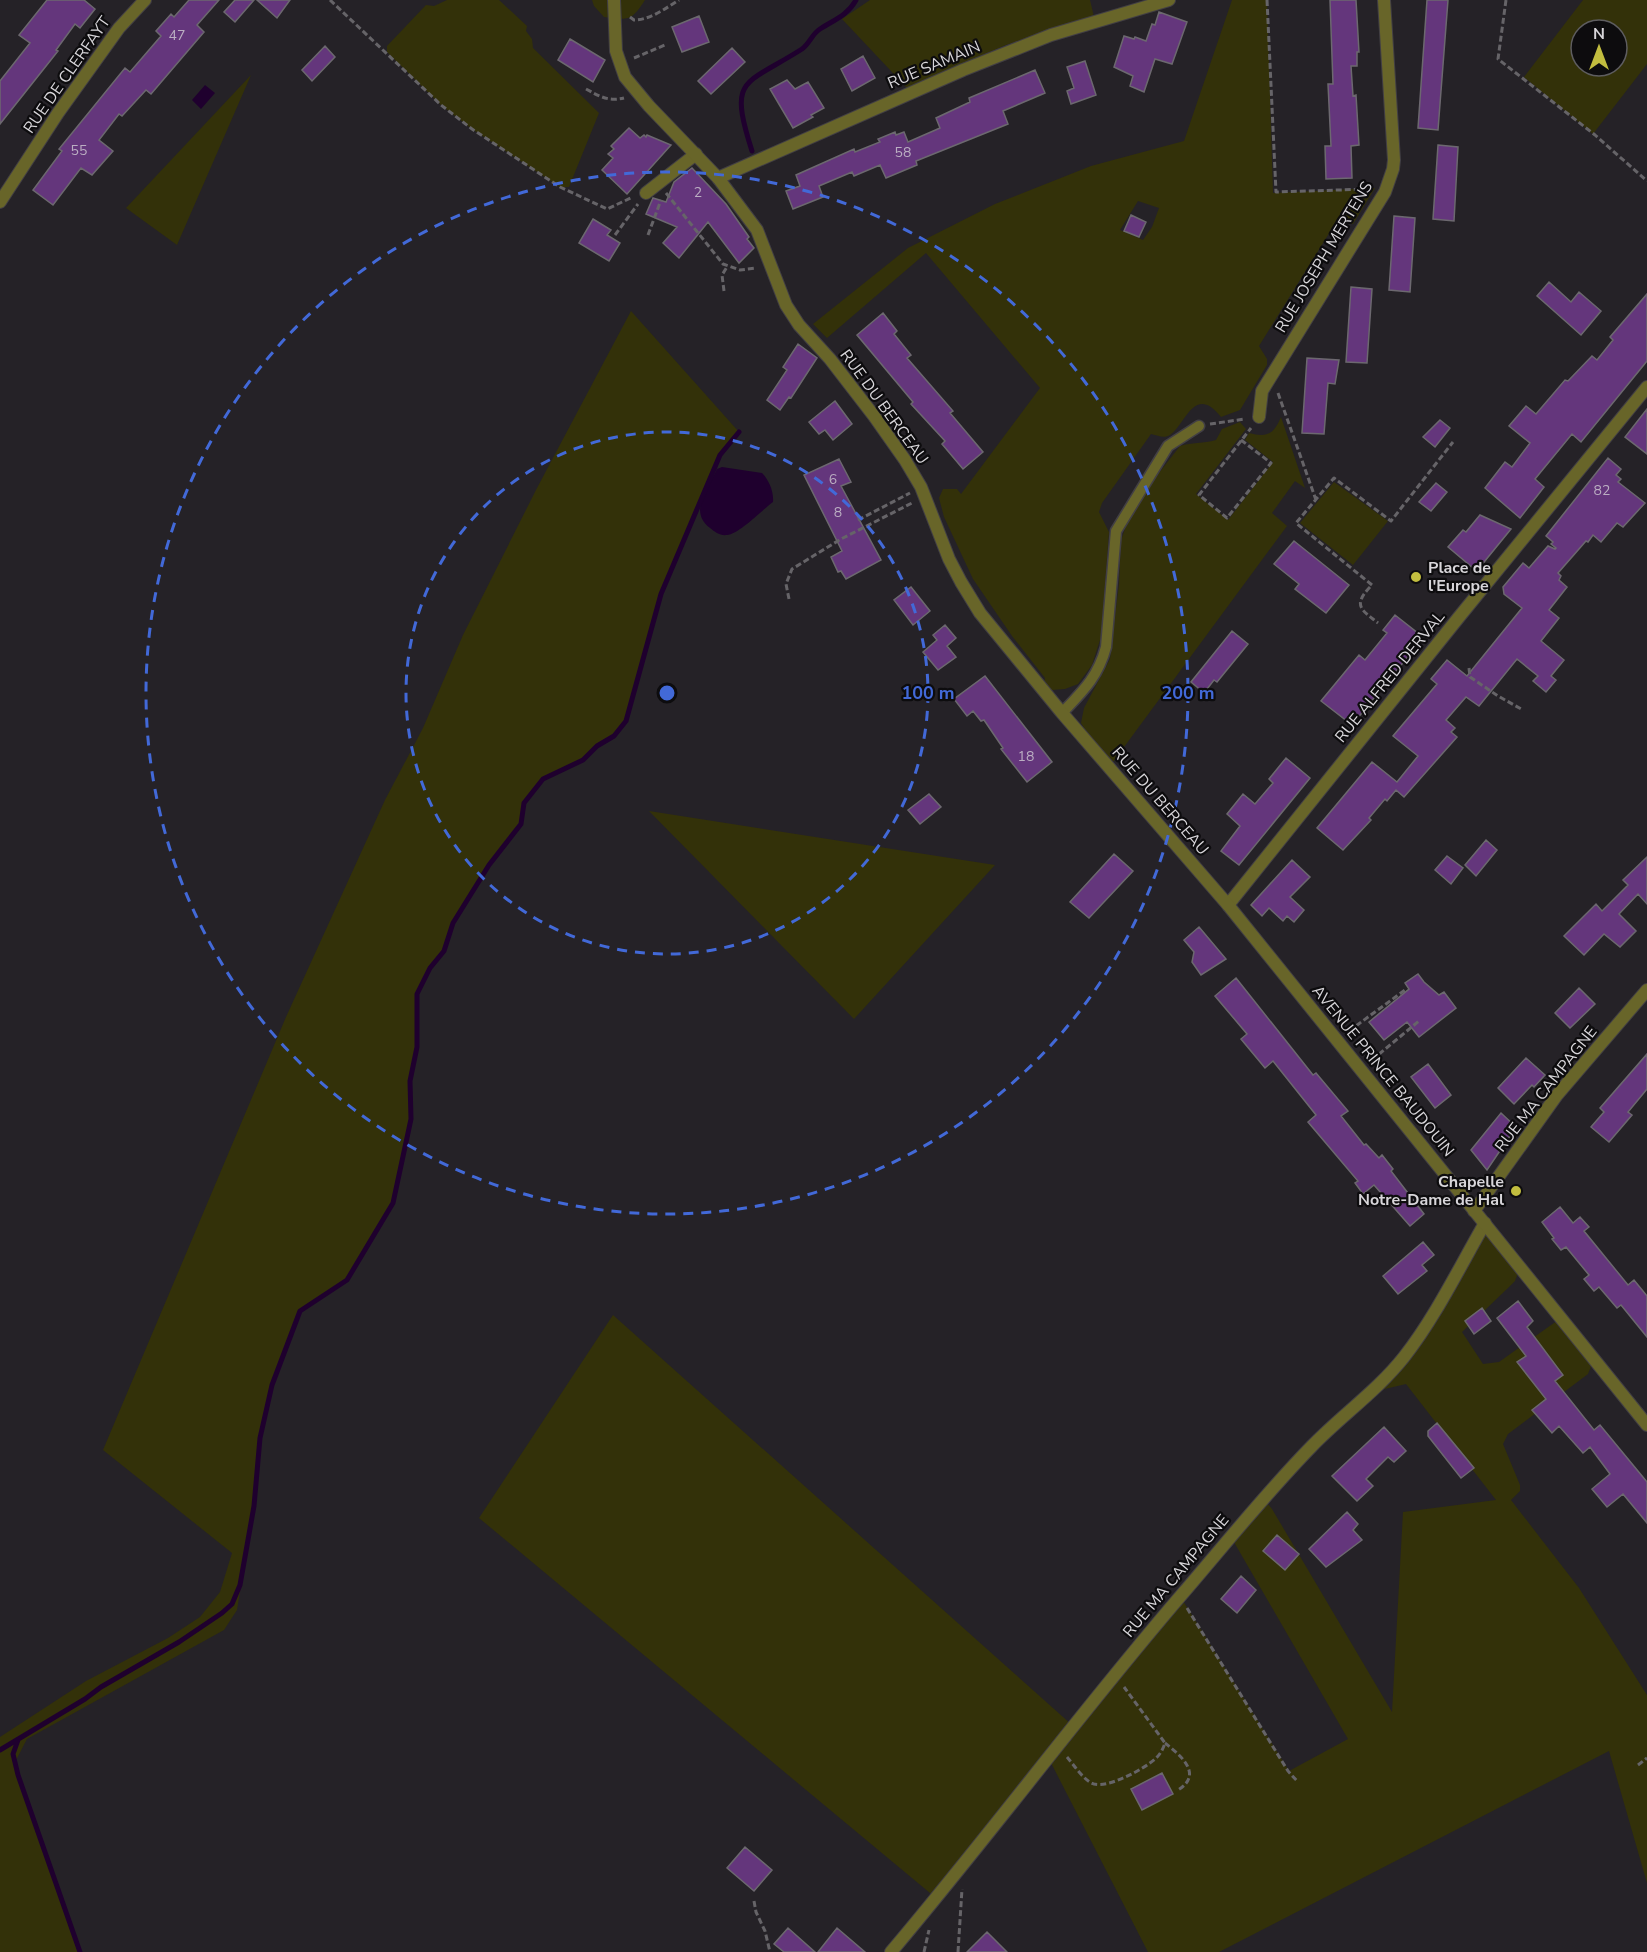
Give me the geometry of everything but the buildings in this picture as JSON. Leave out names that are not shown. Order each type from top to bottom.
[{"type":"street","name":"RUE DE CLERFAYT","points":[[0,202],[58,113],[119,28],[145,0]]},
{"type":"street","name":"RUE DU BERCEAU","points":[[614,0],[616,51],[625,77],[718,177],[758,230],[786,305],[799,325],[830,359],[874,416],[905,460],[923,492],[949,559],[980,613],[1062,713],[1228,905]]},
{"type":"street","name":"RUE SAMAIN","points":[[718,177],[963,70],[1051,35],[1169,0]]},
{"type":"street","name":"RUE JOSEPH MERTENS","points":[[1259,417],[1262,391],[1387,188],[1393,169],[1384,0]]},
{"type":"street","points":[[646,193],[696,154]]},
{"type":"street","name":"RUE ALFRED DERVAL","points":[[1228,905],[1647,387]]},
{"type":"street","name":"AVENUE PRINCE BAUDOUIN","points":[[1228,905],[1647,1425]]},
{"type":"street","name":"RUE MA CAMPAGNE","points":[[1474,1211],[1557,1095],[1647,990]]},
{"type":"street","name":"RUE MA CAMPAGNE","points":[[891,1952],[965,1864],[1058,1744],[1180,1596],[1312,1446],[1372,1392],[1399,1363],[1421,1333],[1485,1223]]},
{"type":"lane","points":[[1062,713],[1094,678],[1103,660],[1116,531],[1168,446],[1200,426]]},
{"type":"path","points":[[330,0],[463,123],[560,187],[607,209],[646,193]]},
{"type":"path","points":[[625,8],[630,17],[639,20],[658,13],[679,0]]},
{"type":"path","points":[[1267,0],[1276,192],[1387,188]]},
{"type":"path","points":[[1506,0],[1498,59],[1595,135],[1647,181]]},
{"type":"path","points":[[616,51],[630,59],[665,45]]},
{"type":"path","points":[[586,88],[602,98],[612,100],[626,97],[636,91]]},
{"type":"path","points":[[648,235],[665,192],[727,267],[740,270],[771,265]]},
{"type":"path","points":[[615,236],[646,193]]},
{"type":"path","points":[[724,291],[722,275],[727,267]]},
{"type":"path","points":[[1272,374],[1316,500]]},
{"type":"path","points":[[1200,426],[1259,417]]},
{"type":"path","points":[[1241,440],[1271,463],[1227,518],[1199,495],[1241,440],[1259,417]]},
{"type":"path","points":[[1378,623],[1360,605],[1362,596],[1371,586],[1296,523],[1334,478],[1391,521],[1453,442]]},
{"type":"path","points":[[858,520],[923,492]]},
{"type":"path","points":[[789,599],[786,584],[792,569],[923,492]]},
{"type":"path","points":[[1469,668],[1470,677],[1523,710]]},
{"type":"path","points":[[1337,1040],[1406,990]]},
{"type":"path","points":[[1361,1069],[1419,1021]]},
{"type":"path","points":[[1180,1596],[1288,1771],[1297,1781]]},
{"type":"path","points":[[1115,1674],[1165,1743],[1182,1757],[1188,1768],[1190,1779],[1178,1790]]},
{"type":"path","points":[[1058,1744],[1091,1783],[1098,1785],[1123,1778],[1155,1760],[1165,1743]]},
{"type":"path","points":[[1638,1765],[1647,1758]]},
{"type":"path","points":[[958,1952],[965,1864]]},
{"type":"path","points":[[754,1901],[770,1952]]},
{"type":"shaded area","points":[[447,0],[499,0],[527,26],[526,31],[532,39],[533,48],[599,113],[569,187],[560,187],[472,129],[441,105],[387,52],[387,46],[426,5],[434,6]]},
{"type":"shaded area","points":[[592,0],[645,0],[632,16],[624,19],[604,17],[594,6]]},
{"type":"shaded area","points":[[870,0],[1090,0],[1094,17],[1006,45],[907,88],[842,19]]},
{"type":"shaded area","points":[[1232,0],[1267,0],[1273,193],[1375,188],[1353,224],[1335,224],[1259,346],[1267,359],[1267,365],[1240,410],[1221,417],[1204,404],[1197,405],[1170,435],[1163,437],[1151,434],[1102,503],[1099,512],[1109,532],[1101,637],[1092,665],[1078,684],[1065,689],[1052,690],[1044,683],[1045,678],[1012,636],[973,579],[944,517],[939,498],[943,489],[957,489],[961,494],[1040,388],[926,253],[827,338],[813,324],[908,248],[995,204],[1091,166],[1184,141]],"holes":[[[1138,201],[1159,208],[1152,227],[1143,240],[1120,230]]]},
{"type":"shaded area","points":[[1583,0],[1647,0],[1647,64],[1593,134],[1524,77],[1569,18],[1569,78],[1629,78],[1629,18],[1569,18]]},
{"type":"shaded area","points":[[251,75],[177,245],[126,208]]},
{"type":"shaded area","points":[[205,85],[215,93],[201,109],[192,100]]},
{"type":"shaded area","points":[[631,311],[739,432],[720,455],[661,593],[626,721],[614,736],[597,746],[583,760],[543,779],[524,803],[521,824],[489,865],[453,923],[444,951],[430,968],[417,994],[417,1047],[410,1081],[411,1119],[393,1203],[347,1280],[300,1311],[285,1347],[272,1385],[260,1438],[254,1506],[237,1610],[224,1630],[27,1739],[14,1764],[80,1952],[0,1952],[0,1737],[86,1681],[168,1638],[200,1617],[220,1592],[232,1553],[103,1450],[286,1017],[385,800],[423,728],[463,635],[537,488]]},
{"type":"shaded area","points":[[1281,417],[1305,488],[1295,481],[1272,513],[1287,526],[1113,762],[1089,736],[1081,723],[1084,708],[1110,659],[1119,584],[1121,540],[1130,515],[1144,492],[1180,446],[1216,440],[1222,429],[1240,422],[1246,429],[1196,494],[1228,520],[1273,462],[1245,440],[1249,433],[1265,435],[1273,431]]},
{"type":"shaded area","points":[[722,467],[762,473],[767,479],[773,498],[773,502],[744,526],[732,534],[724,535],[710,528],[704,521],[700,507],[717,469]]},
{"type":"shaded area","points":[[1334,482],[1388,521],[1353,565],[1300,523]]},
{"type":"shaded area","points":[[649,811],[995,865],[854,1019]]},
{"type":"shaded area","points":[[1485,1223],[1518,1273],[1515,1281],[1462,1332],[1483,1364],[1499,1362],[1561,1318],[1594,1359],[1588,1374],[1508,1434],[1503,1444],[1520,1485],[1520,1491],[1511,1500],[1579,1588],[1647,1695],[1647,1883],[1609,1751],[1219,1952],[1148,1952],[1048,1757],[936,1898],[479,1518],[613,1315],[1072,1725],[1180,1596],[1289,1771],[1348,1739],[1231,1537],[1264,1499],[1392,1712],[1403,1512],[1496,1500],[1406,1384],[1372,1392],[1399,1363]]},
{"type":"waterway","points":[[752,151],[742,109],[742,96],[746,86],[754,78],[802,49],[817,31],[845,13],[856,0]]},
{"type":"waterway","points":[[0,1750],[179,1642],[232,1604],[240,1585],[254,1506],[260,1438],[272,1385],[300,1311],[347,1280],[393,1203],[411,1119],[410,1081],[417,1047],[417,994],[430,968],[444,951],[453,923],[489,865],[521,824],[524,803],[543,779],[583,760],[597,746],[614,736],[626,721],[661,594],[720,455],[739,432]]},
{"type":"waterway","points":[[18,1740],[13,1754],[18,1775],[80,1952]]},
{"type":"place","name":"Place de l'Europe","points":[[1416,577]]},
{"type":"place","name":"Chapelle Notre-Dame de Hal","points":[[1516,1191]]}]
